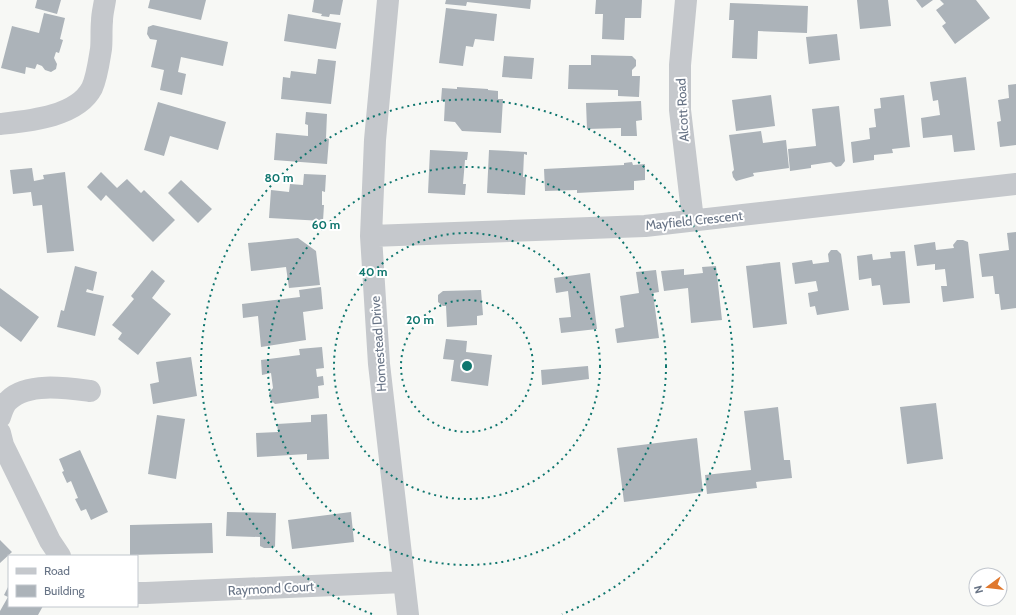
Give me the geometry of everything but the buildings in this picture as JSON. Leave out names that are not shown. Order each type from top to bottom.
[{"type":"street","points":[[0,124],[27,121],[51,115],[70,108],[83,99],[92,88],[97,72],[101,48],[102,20],[105,0]]},
{"type":"street","name":"Homestead Drive","points":[[388,0],[375,140],[371,236],[379,364],[389,463],[408,615]]},
{"type":"street","name":"Alcott Road","points":[[686,0],[680,65],[680,110],[693,220]]},
{"type":"street","name":"Mayfield Crescent","points":[[371,236],[645,226],[1016,184]]},
{"type":"street","points":[[0,417],[8,400],[20,393],[30,390],[56,387],[90,391]]},
{"type":"street","points":[[0,433],[3,445],[50,541],[59,555]]},
{"type":"street","name":"Raymond Court","points":[[138,593],[404,582]]}]
